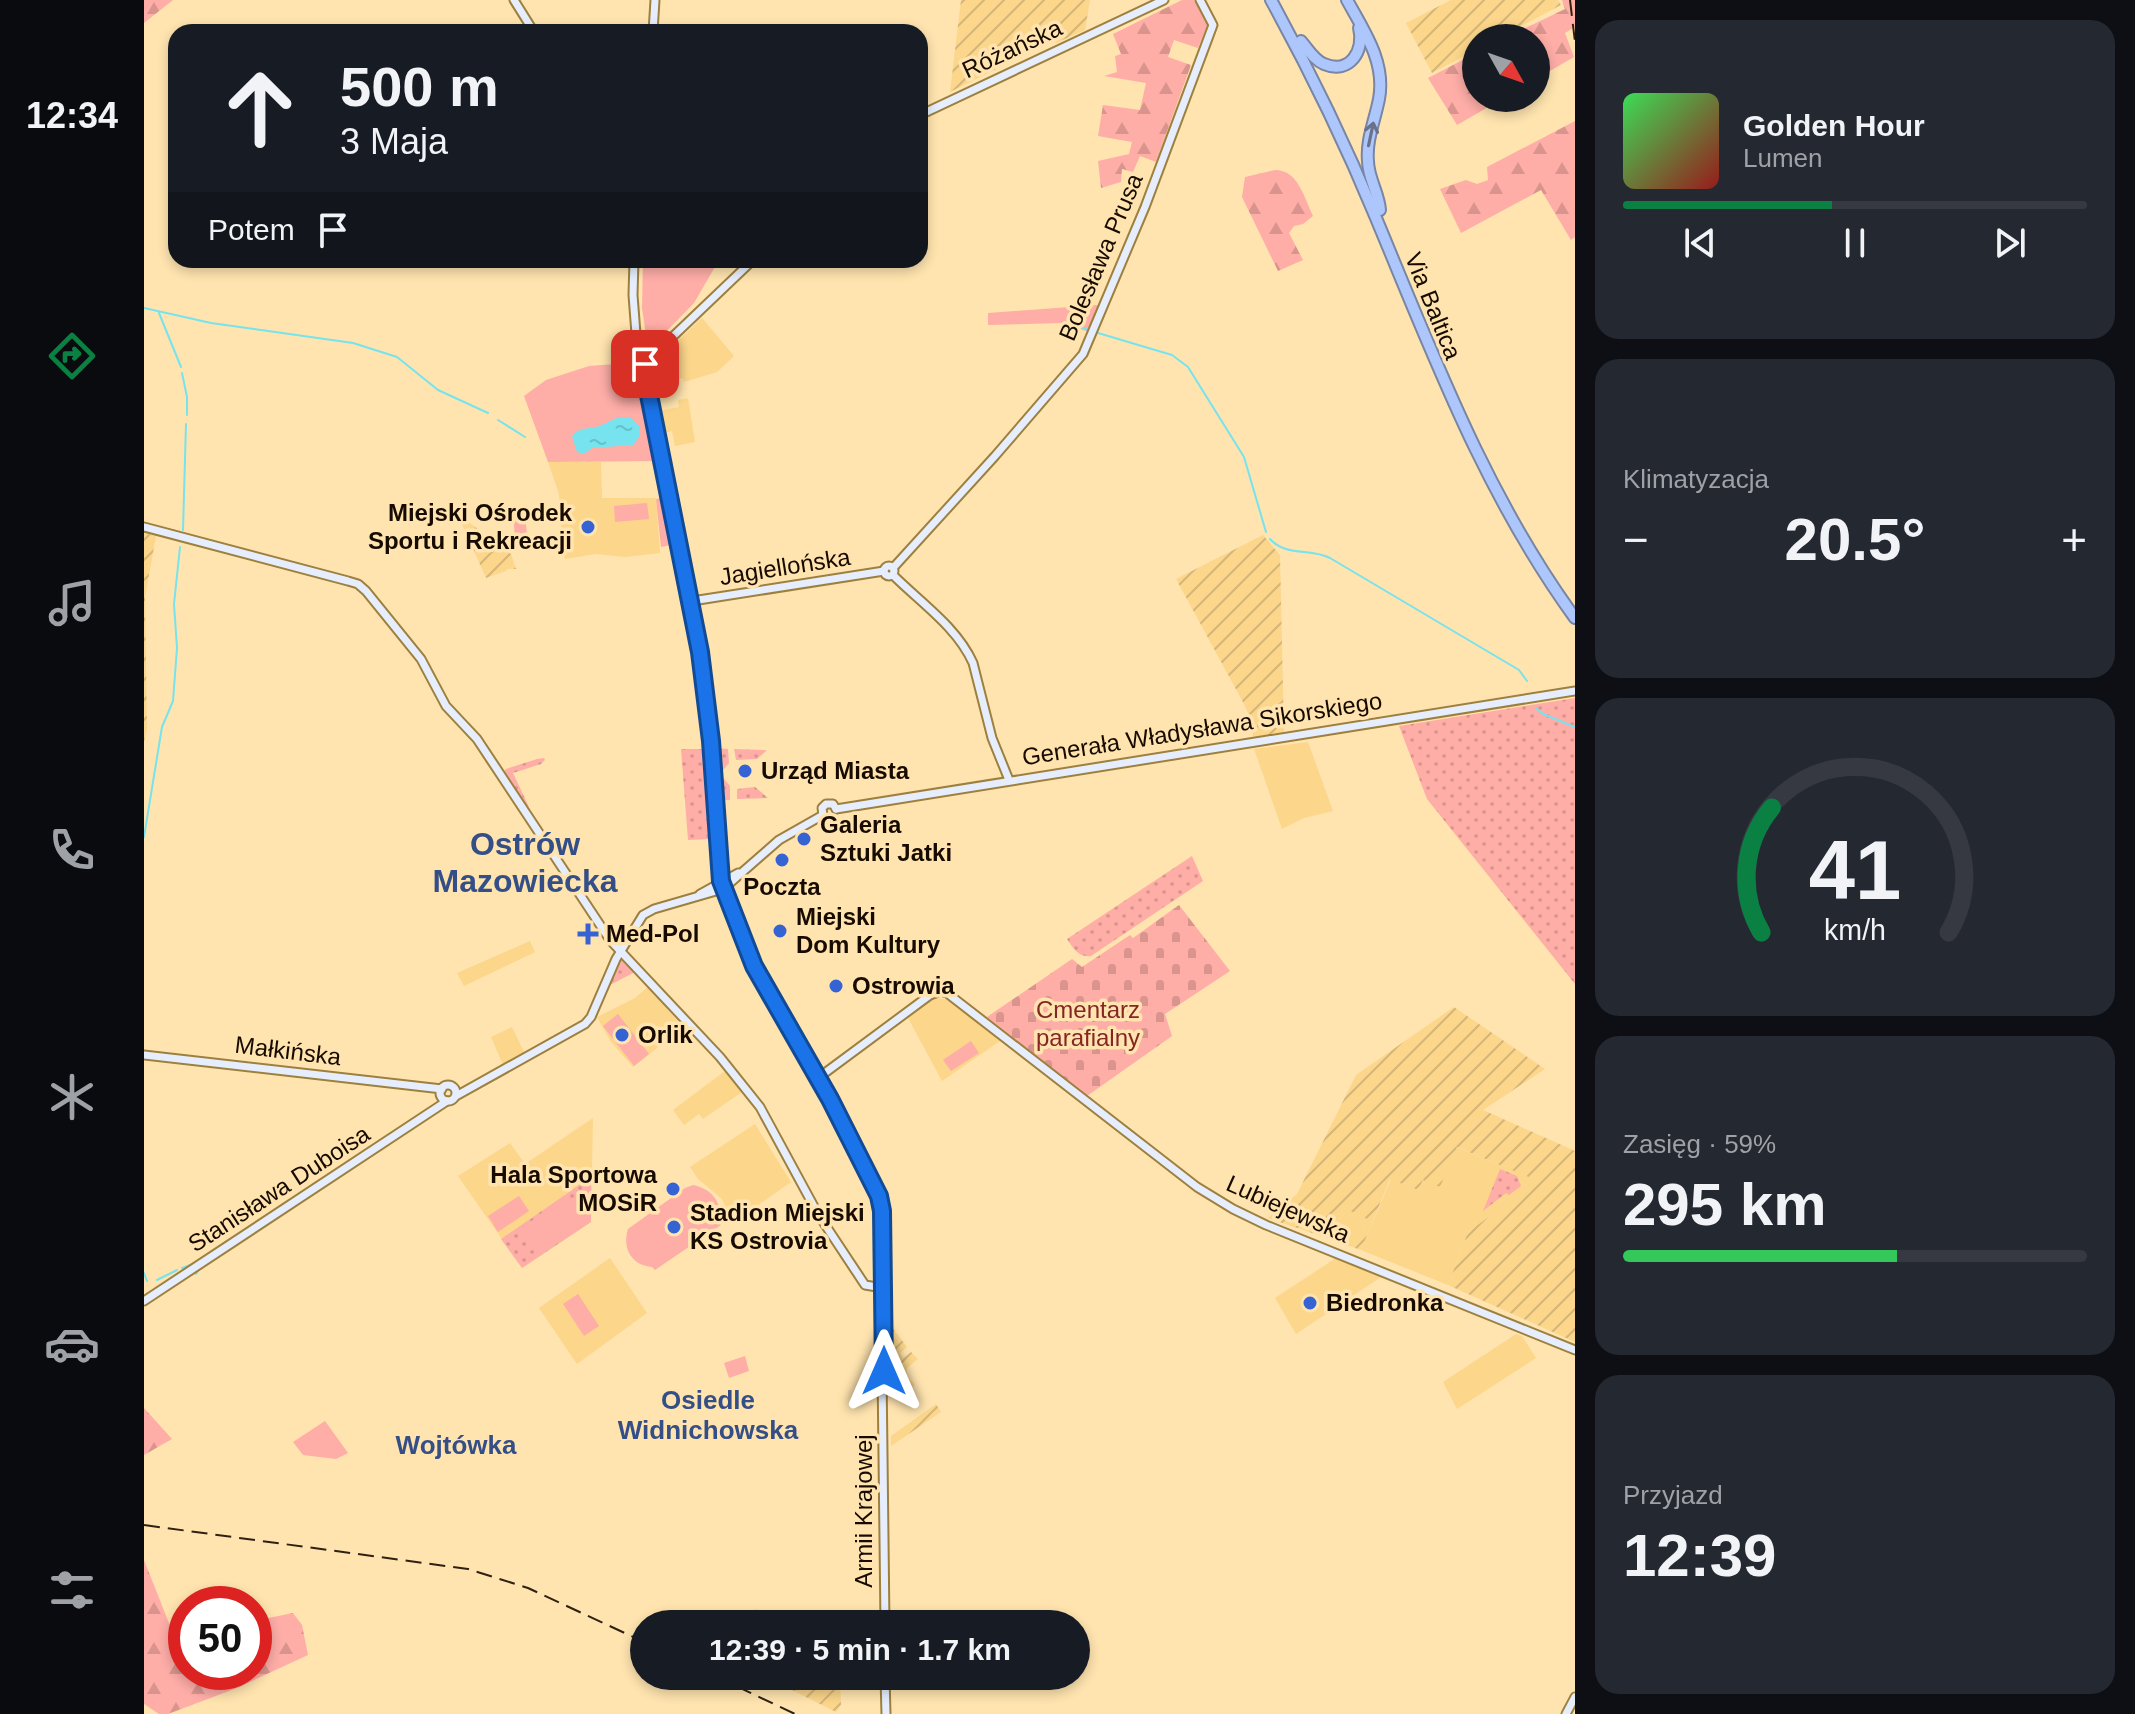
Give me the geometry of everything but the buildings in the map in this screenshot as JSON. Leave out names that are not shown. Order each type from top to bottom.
[{"type":"highway","name":"Via Baltica","points":[[1271,0],[1343,142],[1475,453],[1519,532],[1575,618]]},
{"type":"highway","name":"Via Baltica","points":[[1279,0],[1350,140],[1482,452],[1518,517],[1575,607]]},
{"type":"highway","points":[[1347,0],[1374,52],[1380,73],[1379,101],[1370,132],[1367,159],[1380,210]]},
{"type":"highway","points":[[1301,41],[1322,63],[1334,67],[1349,63],[1361,47],[1355,15]]},
{"type":"street","points":[[514,0],[529,24]]},
{"type":"street","points":[[654,24],[655,0]]},
{"type":"street","name":"Różańska","points":[[928,111],[1164,0]]},
{"type":"street","name":"Bolesława Prusa","points":[[893,571],[1087,347],[1150,193],[1213,25],[1200,0]]},
{"type":"street","points":[[634,268],[637,335],[645,354],[744,268]]},
{"type":"street","name":"Armii Krajowej","points":[[645,354],[645,375],[692,601],[711,741],[722,885],[754,966],[818,1078],[879,1196],[882,1211],[885,1610]]},
{"type":"street","points":[[144,527],[348,581],[366,591],[421,659],[438,693],[455,717],[477,739],[604,931],[743,1084],[765,1113],[818,1214],[865,1285],[883,1288]]},
{"type":"street","name":"Jagiellońska","points":[[692,601],[884,571],[887,576],[893,571]]},
{"type":"street","points":[[893,571],[967,651],[973,663],[992,738],[1009,780]]},
{"type":"street","name":"Generała Władysława Sikorskiego","points":[[743,869],[779,840],[823,815],[832,817],[836,809],[1575,691]]},
{"type":"street","points":[[719,867],[734,875]]},
{"type":"street","points":[[722,885],[743,869]]},
{"type":"street","points":[[443,1096],[470,1088],[585,1024],[621,950],[643,915],[722,885],[743,869]]},
{"type":"street","name":"Lubiejewska","points":[[818,1078],[930,995],[941,991],[953,996],[1197,1187],[1233,1209],[1575,1350]]},
{"type":"street","name":"Małkińska","points":[[144,1055],[427,1088],[443,1096],[447,1085],[456,1093]]},
{"type":"street","name":"Stanisława Duboisa","points":[[144,1301],[435,1109],[443,1096]]},
{"type":"street","points":[[885,1690],[886,1714]]},
{"type":"street","points":[[1566,1714],[1575,1697]]},
{"type":"shaded area","points":[[961,0],[1090,0],[1085,30],[1056,43],[1054,40],[950,92]]},
{"type":"shaded area","points":[[1451,0],[1558,0],[1561,5],[1525,24],[1462,24],[1462,57],[1432,73],[1406,23]]},
{"type":"shaded area","points":[[702,318],[734,356],[717,372],[684,382],[682,378],[654,384],[653,364]]},
{"type":"shaded area","points":[[688,398],[695,442],[675,446],[672,431],[664,433],[659,411],[679,407],[678,400]]},
{"type":"shaded area","points":[[548,462],[601,462],[602,498],[656,498],[660,553],[625,557],[596,554],[565,559],[564,556],[559,557],[558,543],[562,535],[559,494]]},
{"type":"shaded area","points":[[466,520],[511,554],[516,569],[507,569],[486,578],[461,522]]},
{"type":"shaded area","points":[[144,533],[156,536],[145,597],[147,729],[144,742]]},
{"type":"shaded area","points":[[1263,535],[1280,555],[1284,733],[1253,738],[1252,722],[1244,704],[1176,579]]},
{"type":"shaded area","points":[[1308,742],[1333,811],[1304,818],[1282,829],[1254,749]]},
{"type":"shaded area","points":[[530,941],[535,952],[464,986],[457,973]]},
{"type":"shaded area","points":[[648,987],[683,1027],[633,1067],[611,1042],[597,1017],[635,998]]},
{"type":"shaded area","points":[[935,998],[950,1000],[1000,1041],[942,1081],[908,1018]]},
{"type":"shaded area","points":[[1454,1007],[1545,1069],[1483,1110],[1575,1151],[1575,1342],[1448,1285],[1468,1232],[1538,1181],[1457,1147],[1440,1187],[1423,1180],[1418,1190],[1390,1179],[1361,1250],[1355,1248],[1367,1219],[1344,1208],[1330,1239],[1268,1218],[1297,1194],[1356,1075]]},
{"type":"shaded area","points":[[512,1027],[525,1054],[503,1065],[491,1037]]},
{"type":"shaded area","points":[[725,1071],[742,1092],[703,1119],[699,1114],[684,1125],[673,1110]]},
{"type":"shaded area","points":[[593,1118],[591,1222],[522,1268],[458,1176],[510,1143],[525,1164]]},
{"type":"shaded area","points":[[755,1124],[791,1182],[733,1223],[722,1199],[698,1179],[690,1167]]},
{"type":"shaded area","points":[[1456,1147],[1539,1181],[1468,1232],[1448,1285],[1361,1250],[1391,1179],[1418,1190],[1423,1180]]},
{"type":"shaded area","points":[[1344,1208],[1367,1219],[1355,1248],[1330,1239]]},
{"type":"shaded area","points":[[610,1258],[647,1313],[577,1364],[539,1308]]},
{"type":"shaded area","points":[[1336,1258],[1381,1277],[1296,1334],[1275,1298]]},
{"type":"shaded area","points":[[892,1327],[907,1347],[900,1353],[903,1358],[911,1352],[918,1359],[907,1368],[907,1376],[915,1385],[897,1399],[890,1398],[889,1328]]},
{"type":"shaded area","points":[[1516,1334],[1522,1336],[1536,1358],[1457,1409],[1443,1382]]},
{"type":"shaded area","points":[[936,1404],[941,1412],[891,1446],[891,1436]]},
{"type":"shaded area","points":[[792,1690],[840,1690],[841,1705],[836,1712]]},
{"type":"green space","points":[[144,0],[173,0],[144,23]]},
{"type":"green space","points":[[1182,0],[1194,0],[1208,24],[1198,48],[1174,40],[1168,57],[1191,65],[1156,162],[1140,156],[1133,172],[1122,169],[1121,182],[1101,188],[1098,161],[1129,154],[1132,142],[1098,136],[1103,105],[1140,110],[1146,83],[1104,76],[1117,72],[1115,56],[1121,54],[1113,34]]},
{"type":"green space","points":[[1562,0],[1575,0],[1575,27],[1565,33],[1574,57],[1550,71],[1550,24],[1534,24],[1565,9]]},
{"type":"green space","points":[[1462,60],[1462,112],[1480,112],[1457,125],[1428,78]]},
{"type":"green space","points":[[1575,121],[1575,237],[1571,240],[1541,190],[1461,233],[1440,189],[1466,180],[1477,184],[1488,180],[1487,167]]},
{"type":"green space","points":[[1283,171],[1295,180],[1313,216],[1303,224],[1294,226],[1289,233],[1303,260],[1278,271],[1242,197],[1245,177]]},
{"type":"green space","points":[[643,268],[714,268],[694,303],[655,343],[647,342],[642,308]]},
{"type":"green space","points":[[1100,306],[1089,332],[1062,323],[988,325],[988,313]]},
{"type":"green space","points":[[629,363],[639,370],[643,380],[662,461],[548,462],[524,396],[546,380],[589,366]]},
{"type":"green space","points":[[666,497],[675,544],[661,547],[656,499]]},
{"type":"green space","points":[[647,503],[649,519],[615,522],[614,506]]},
{"type":"green space","points":[[525,513],[527,536],[515,537],[513,514]]},
{"type":"green space","points":[[1575,698],[1575,984],[1427,799],[1399,726]]},
{"type":"green space","points":[[717,748],[728,749],[729,763],[720,774],[730,786],[730,800],[718,797]]},
{"type":"green space","points":[[681,749],[707,749],[710,839],[688,840]]},
{"type":"green space","points":[[734,749],[766,751],[757,759],[736,760]]},
{"type":"green space","points":[[537,759],[545,760],[513,773],[529,807],[525,806],[503,773],[506,769]]},
{"type":"green space","points":[[755,787],[768,798],[737,799],[737,789]]},
{"type":"green space","points":[[1192,856],[1203,881],[1091,956],[1080,954],[1067,939]]},
{"type":"green space","name":"Cmentarz parafialny","points":[[1179,905],[1230,971],[1165,1014],[1172,1036],[1087,1096],[987,1017],[1072,959],[1082,967],[1130,935],[1133,938]]},
{"type":"green space","points":[[622,958],[635,972],[610,985]]},
{"type":"green space","name":"Orlik","points":[[618,1014],[649,1054],[634,1066],[603,1026]]},
{"type":"green space","points":[[971,1041],[979,1053],[951,1071],[943,1060]]},
{"type":"green space","points":[[1500,1169],[1517,1176],[1521,1186],[1483,1211]]},
{"type":"green space","points":[[591,1177],[591,1222],[522,1268],[501,1239]]},
{"type":"green space","name":"Stadion Miejski KS Ostrovia","points":[[693,1185],[714,1197],[721,1225],[655,1270],[639,1263],[627,1249],[628,1229]]},
{"type":"green space","points":[[519,1196],[529,1211],[498,1232],[488,1216]]},
{"type":"green space","points":[[567,1196],[586,1224],[539,1256],[520,1229]]},
{"type":"green space","points":[[578,1294],[599,1326],[584,1336],[563,1304]]},
{"type":"green space","points":[[745,1356],[749,1371],[729,1378],[724,1363]]},
{"type":"green space","points":[[144,1408],[172,1439],[144,1455]]},
{"type":"green space","points":[[325,1421],[348,1453],[336,1459],[303,1455],[293,1442]]},
{"type":"green space","points":[[144,1560],[168,1621],[168,1690],[232,1690],[168,1714],[159,1714],[144,1704]]},
{"type":"green space","points":[[293,1613],[302,1625],[308,1655],[272,1672],[272,1617]]},
{"type":"water","points":[[620,417],[630,417],[639,426],[640,436],[633,445],[592,448],[584,454],[577,452],[572,436],[575,433]]},
{"type":"waterway","points":[[144,308],[211,323],[353,343],[397,357],[438,390],[488,413]]},
{"type":"waterway","points":[[159,313],[181,367]]},
{"type":"waterway","points":[[1076,326],[1089,330]]},
{"type":"waterway","points":[[1098,333],[1172,355],[1188,367],[1244,457],[1266,532]]},
{"type":"waterway","points":[[182,373],[187,415]]},
{"type":"waterway","points":[[498,420],[525,437]]},
{"type":"waterway","points":[[183,530],[186,424]]},
{"type":"waterway","points":[[1270,539],[1283,548],[1330,558],[1519,670],[1527,681]]},
{"type":"waterway","points":[[144,837],[162,727],[173,701],[177,648],[174,604],[180,547]]},
{"type":"waterway","points":[[1536,708],[1575,727]]},
{"type":"waterway","points":[[182,1268],[193,1264]]},
{"type":"waterway","points":[[157,1280],[177,1270]]},
{"type":"waterway","points":[[144,1273],[147,1281]]},
{"type":"railway","points":[[1570,0],[1575,42]]},
{"type":"railway","points":[[144,1525],[468,1569],[528,1588],[630,1635]]},
{"type":"railway","points":[[744,1690],[795,1714]]},
{"type":"place","name":"Miejski Ośrodek Sportu i Rekreacji","points":[[588,527]]},
{"type":"place","name":"Urząd Miasta","points":[[745,771]]},
{"type":"place","name":"Galeria Sztuki Jatki","points":[[804,839]]},
{"type":"place","name":"Poczta","points":[[782,860]]},
{"type":"place","name":"Miejski Dom Kultury","points":[[780,931]]},
{"type":"place","name":"Med-Pol","points":[[588,934]]},
{"type":"place","name":"Ostrowia","points":[[836,986]]},
{"type":"place","name":"Orlik","points":[[622,1035]]},
{"type":"place","name":"Hala Sportowa MOSiR","points":[[673,1189]]},
{"type":"place","name":"Stadion Miejski KS Ostrovia","points":[[674,1227]]},
{"type":"place","name":"Biedronka","points":[[1310,1303]]},
{"type":"district","name":"Ostrów Mazowiecka","points":[[525,862]]},
{"type":"district","name":"Osiedle Widnichowska","points":[[708,1415]]},
{"type":"district","name":"Wojtówka","points":[[456,1445]]},
{"type":"route","points":[[645,364],[700,652],[711,741],[721,881],[754,966],[830,1099],[879,1196],[882,1211],[884,1371]]}]
